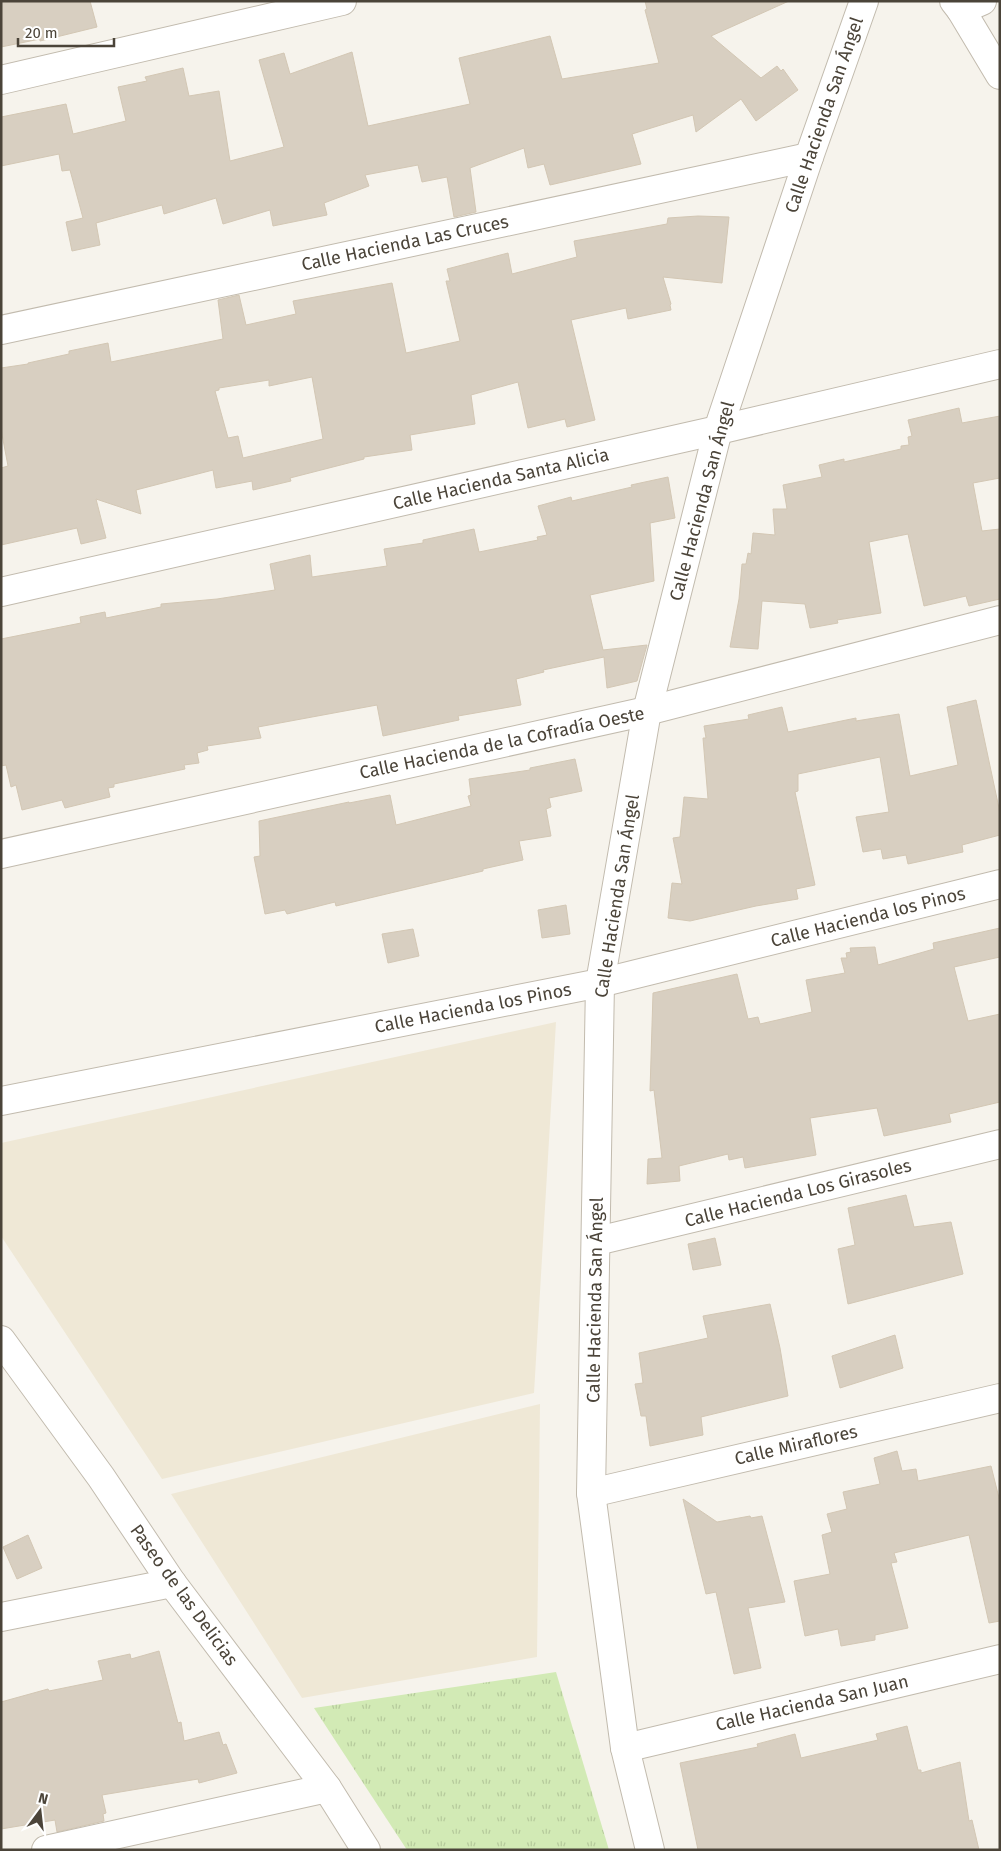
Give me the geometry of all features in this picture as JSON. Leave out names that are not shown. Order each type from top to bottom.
[{"type":"street","points":[[1,80],[342,1]]},
{"type":"street","name":"Calle Hacienda San Ángel","points":[[650,1850],[625,1748],[592,1493],[600,983],[647,711],[718,430],[809,157],[864,1]]},
{"type":"street","points":[[965,4],[1000,75]]},
{"type":"street","name":"Calle Hacienda Las Cruces","points":[[1,330],[809,157]]},
{"type":"street","name":"Calle Hacienda Santa Alicia","points":[[1,592],[718,430],[1000,364]]},
{"type":"street","name":"Calle Hacienda de la Cofradía Oeste","points":[[1,854],[647,711],[1000,620]]},
{"type":"street","name":"Calle Hacienda los Pinos","points":[[1,1101],[600,983],[1000,884]]},
{"type":"street","name":"Calle Hacienda Los Girasoles","points":[[597,1241],[1000,1144]]},
{"type":"street","name":"Paseo de las Delicias","points":[[5,1351],[101,1477],[172,1583],[327,1788],[366,1850]]},
{"type":"street","name":"Calle Miraflores","points":[[592,1493],[1000,1398]]},
{"type":"street","points":[[1,1617],[172,1583]]},
{"type":"street","name":"Calle Hacienda San Juan","points":[[625,1748],[1000,1659]]},
{"type":"street","points":[[46,1850],[327,1788]]},
{"type":"shaded area","points":[[556,1022],[534,1393],[162,1479],[1,1236],[1,1143]]},
{"type":"shaded area","points":[[540,1404],[537,1657],[302,1698],[171,1494]]},
{"type":"green space","points":[[556,1672],[609,1850],[407,1850],[314,1708]]},
{"type":"building","points":[[1,1],[90,1],[97,27],[40,41],[40,39],[1,47]]},
{"type":"building","points":[[645,1],[789,1],[711,36],[761,78],[777,66],[781,71],[783,69],[798,90],[756,121],[741,99],[696,132],[693,115],[632,134],[641,164],[550,185],[544,164],[528,168],[524,148],[470,168],[476,212],[454,217],[447,177],[422,182],[418,165],[365,175],[369,186],[324,203],[327,215],[273,226],[270,210],[223,224],[216,198],[164,214],[162,205],[96,223],[100,245],[72,251],[66,222],[83,218],[70,170],[62,171],[59,154],[1,166],[1,117],[66,104],[73,134],[126,121],[118,87],[147,81],[145,77],[183,68],[189,96],[219,91],[230,161],[284,147],[259,60],[284,53],[290,74],[352,52],[368,126],[470,104],[459,58],[550,36],[562,79],[659,63],[645,10],[647,9]]},
{"type":"building","points":[[698,216],[729,217],[722,283],[663,277],[671,310],[628,319],[626,308],[571,320],[595,420],[567,427],[565,419],[528,428],[518,382],[471,395],[475,424],[410,435],[412,450],[364,457],[364,459],[290,478],[291,481],[253,490],[252,481],[216,488],[213,470],[136,490],[141,514],[96,499],[106,538],[81,544],[77,528],[1,545],[1,468],[8,466],[1,429],[1,368],[28,364],[69,354],[69,351],[108,343],[111,362],[223,339],[218,300],[239,295],[246,325],[296,314],[293,301],[392,283],[406,353],[460,341],[446,281],[450,281],[447,269],[508,253],[512,274],[577,257],[574,241],[667,224],[668,218]],"holes":[[[312,377],[323,439],[243,458],[238,436],[228,438],[215,391],[219,390],[219,388],[269,380],[269,386]]]},
{"type":"building","points":[[959,408],[962,423],[1000,416],[1000,478],[973,483],[982,531],[1000,529],[1000,599],[969,606],[966,596],[924,606],[908,534],[869,542],[881,613],[837,620],[838,623],[810,628],[805,604],[762,601],[758,649],[730,647],[739,599],[742,564],[746,564],[748,553],[751,554],[753,533],[775,535],[773,509],[787,509],[783,485],[822,477],[819,465],[844,459],[844,462],[901,449],[901,446],[909,445],[908,437],[912,436],[908,420]]},
{"type":"building","points":[[668,477],[675,518],[650,523],[654,581],[590,595],[603,650],[647,645],[637,681],[607,688],[604,657],[543,670],[544,672],[516,679],[521,705],[458,716],[459,720],[383,736],[377,705],[258,727],[261,738],[207,746],[208,750],[197,753],[199,763],[184,765],[185,769],[114,784],[114,787],[108,788],[110,797],[65,808],[62,800],[22,810],[16,785],[11,787],[6,765],[1,766],[1,639],[81,623],[80,617],[105,612],[106,618],[161,607],[161,604],[217,599],[275,590],[270,564],[310,555],[312,577],[387,566],[384,549],[423,543],[423,540],[474,529],[479,552],[538,540],[537,537],[547,535],[538,506],[571,497],[572,501]]},
{"type":"building","points":[[976,700],[1000,813],[1000,835],[962,845],[963,852],[908,864],[906,855],[883,859],[881,849],[863,852],[856,817],[889,812],[880,757],[798,774],[798,791],[795,792],[815,885],[796,889],[798,899],[756,906],[690,921],[668,918],[672,883],[682,884],[673,838],[680,837],[684,797],[708,799],[703,738],[706,738],[704,726],[749,719],[748,715],[782,707],[788,732],[856,718],[856,721],[899,714],[910,776],[958,765],[947,707]]},
{"type":"building","points":[[575,759],[582,791],[549,798],[551,807],[546,809],[551,836],[519,841],[523,860],[336,906],[335,902],[287,914],[285,910],[265,914],[254,857],[260,856],[259,821],[390,795],[396,825],[471,806],[468,796],[471,795],[469,779],[530,770],[530,768]]},
{"type":"building","points":[[566,905],[570,934],[542,938],[538,910]]},
{"type":"building","points":[[1000,928],[1000,957],[954,967],[968,1021],[1000,1014],[1000,1102],[949,1114],[951,1122],[884,1136],[877,1108],[810,1118],[816,1155],[745,1168],[743,1157],[729,1160],[728,1154],[679,1166],[680,1181],[647,1184],[648,1159],[662,1158],[654,1090],[650,1091],[653,993],[737,974],[748,1019],[758,1017],[760,1024],[812,1012],[806,980],[845,973],[841,958],[847,958],[846,953],[851,952],[850,948],[875,947],[878,965],[934,949],[933,943]]},
{"type":"building","points":[[413,929],[419,956],[388,963],[382,934]]},
{"type":"building","points":[[906,1195],[914,1227],[951,1222],[963,1274],[848,1304],[838,1249],[855,1245],[848,1208]]},
{"type":"building","points":[[715,1238],[721,1265],[693,1270],[688,1244]]},
{"type":"building","points":[[770,1304],[788,1396],[701,1417],[703,1435],[650,1446],[646,1416],[641,1416],[635,1384],[643,1383],[639,1353],[708,1338],[703,1316]]},
{"type":"building","points":[[895,1335],[903,1368],[840,1388],[832,1356]]},
{"type":"building","points":[[897,1451],[902,1471],[916,1469],[918,1481],[991,1466],[1000,1502],[1000,1621],[989,1623],[969,1535],[894,1553],[897,1562],[891,1563],[908,1628],[875,1635],[875,1640],[841,1646],[838,1629],[805,1636],[794,1581],[830,1574],[822,1535],[832,1532],[827,1514],[847,1509],[843,1492],[880,1484],[874,1458]]},
{"type":"building","points":[[683,1499],[717,1522],[750,1516],[751,1518],[762,1516],[785,1602],[748,1608],[761,1668],[734,1674],[716,1592],[706,1594]]},
{"type":"building","points":[[28,1535],[42,1568],[17,1579],[3,1547]]},
{"type":"building","points":[[159,1651],[178,1723],[181,1722],[184,1741],[219,1732],[223,1745],[226,1744],[237,1773],[199,1783],[198,1779],[102,1795],[106,1813],[103,1814],[104,1821],[57,1832],[55,1820],[1,1829],[1,1702],[48,1689],[49,1691],[103,1680],[98,1661],[130,1654],[131,1659]]},
{"type":"building","points":[[907,1726],[918,1770],[921,1770],[921,1773],[960,1762],[969,1821],[972,1820],[979,1850],[698,1850],[680,1763],[758,1747],[757,1744],[795,1734],[801,1758],[878,1740],[876,1734]]}]
